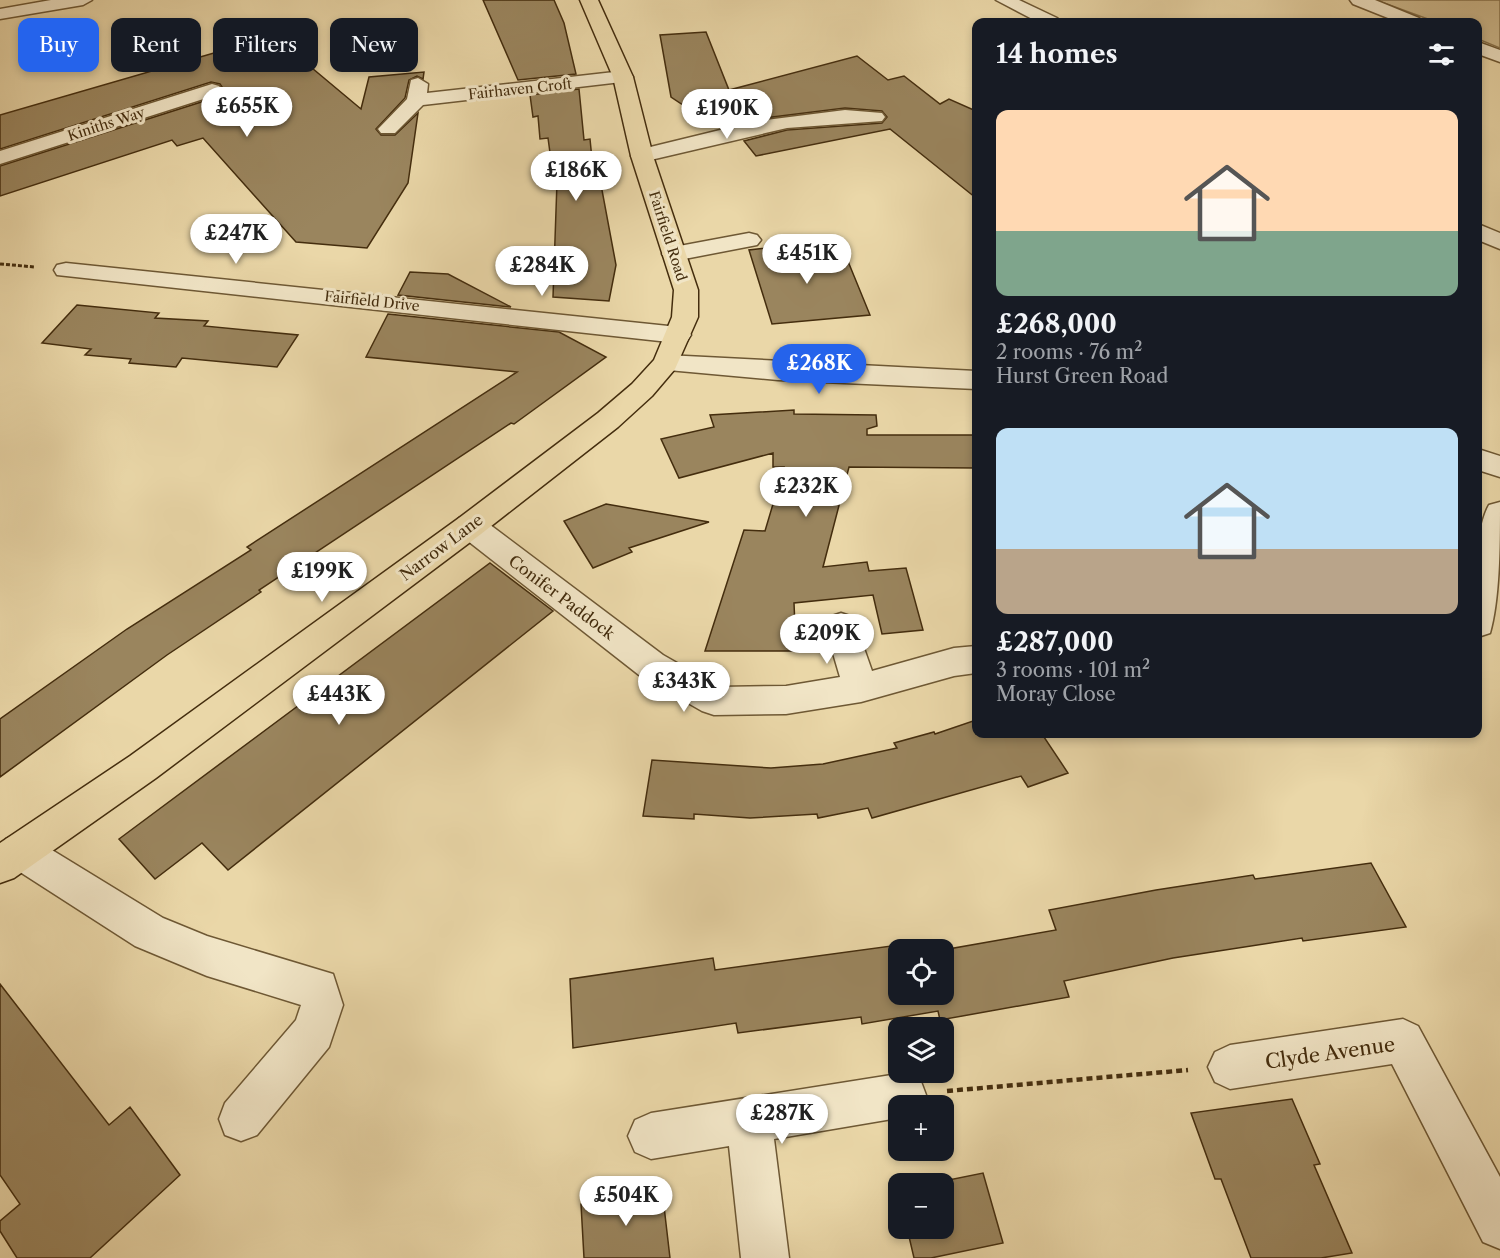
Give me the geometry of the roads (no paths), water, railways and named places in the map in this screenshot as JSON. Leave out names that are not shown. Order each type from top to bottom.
[{"type":"main road","name":"Fairfield Road","points":[[589,0],[623,77],[641,149],[686,290],[685,317],[672,349]]},
{"type":"main road","name":"Narrow Lane","points":[[10,858],[143,767],[470,526],[608,420],[642,390],[672,349]]},
{"type":"street","points":[[0,14],[83,0]]},
{"type":"street","points":[[1005,0],[1043,18]]},
{"type":"street","points":[[1359,0],[1403,18]]},
{"type":"street","points":[[1482,49],[1500,56]]},
{"type":"street","name":"Fairhaven Croft","points":[[388,129],[418,92],[623,77]]},
{"type":"street","name":"Kiniths Way","points":[[0,158],[212,90]]},
{"type":"street","points":[[641,149],[806,101]]},
{"type":"street","points":[[641,149],[796,119],[841,114],[875,117]]},
{"type":"street","points":[[1482,233],[1500,242]]},
{"type":"street","points":[[674,254],[749,240]]},
{"type":"street","name":"Fairfield Drive","points":[[66,270],[672,349],[778,371],[972,380]]},
{"type":"street","points":[[1482,460],[1500,467]]},
{"type":"street","points":[[1482,604],[1500,513]]},
{"type":"street","name":"Conifer Paddock","points":[[470,526],[651,665],[714,701],[786,700],[861,688],[965,661]]},
{"type":"street","points":[[841,626],[861,688]]},
{"type":"street","points":[[10,858],[149,932],[207,956],[318,989],[322,1005],[314,1032],[241,1119]]},
{"type":"street","name":"Clyde Avenue","points":[[1230,1067],[1403,1041],[1500,1225]]},
{"type":"street","points":[[651,1136],[888,1097]]},
{"type":"street","points":[[749,1119],[765,1258]]}]
